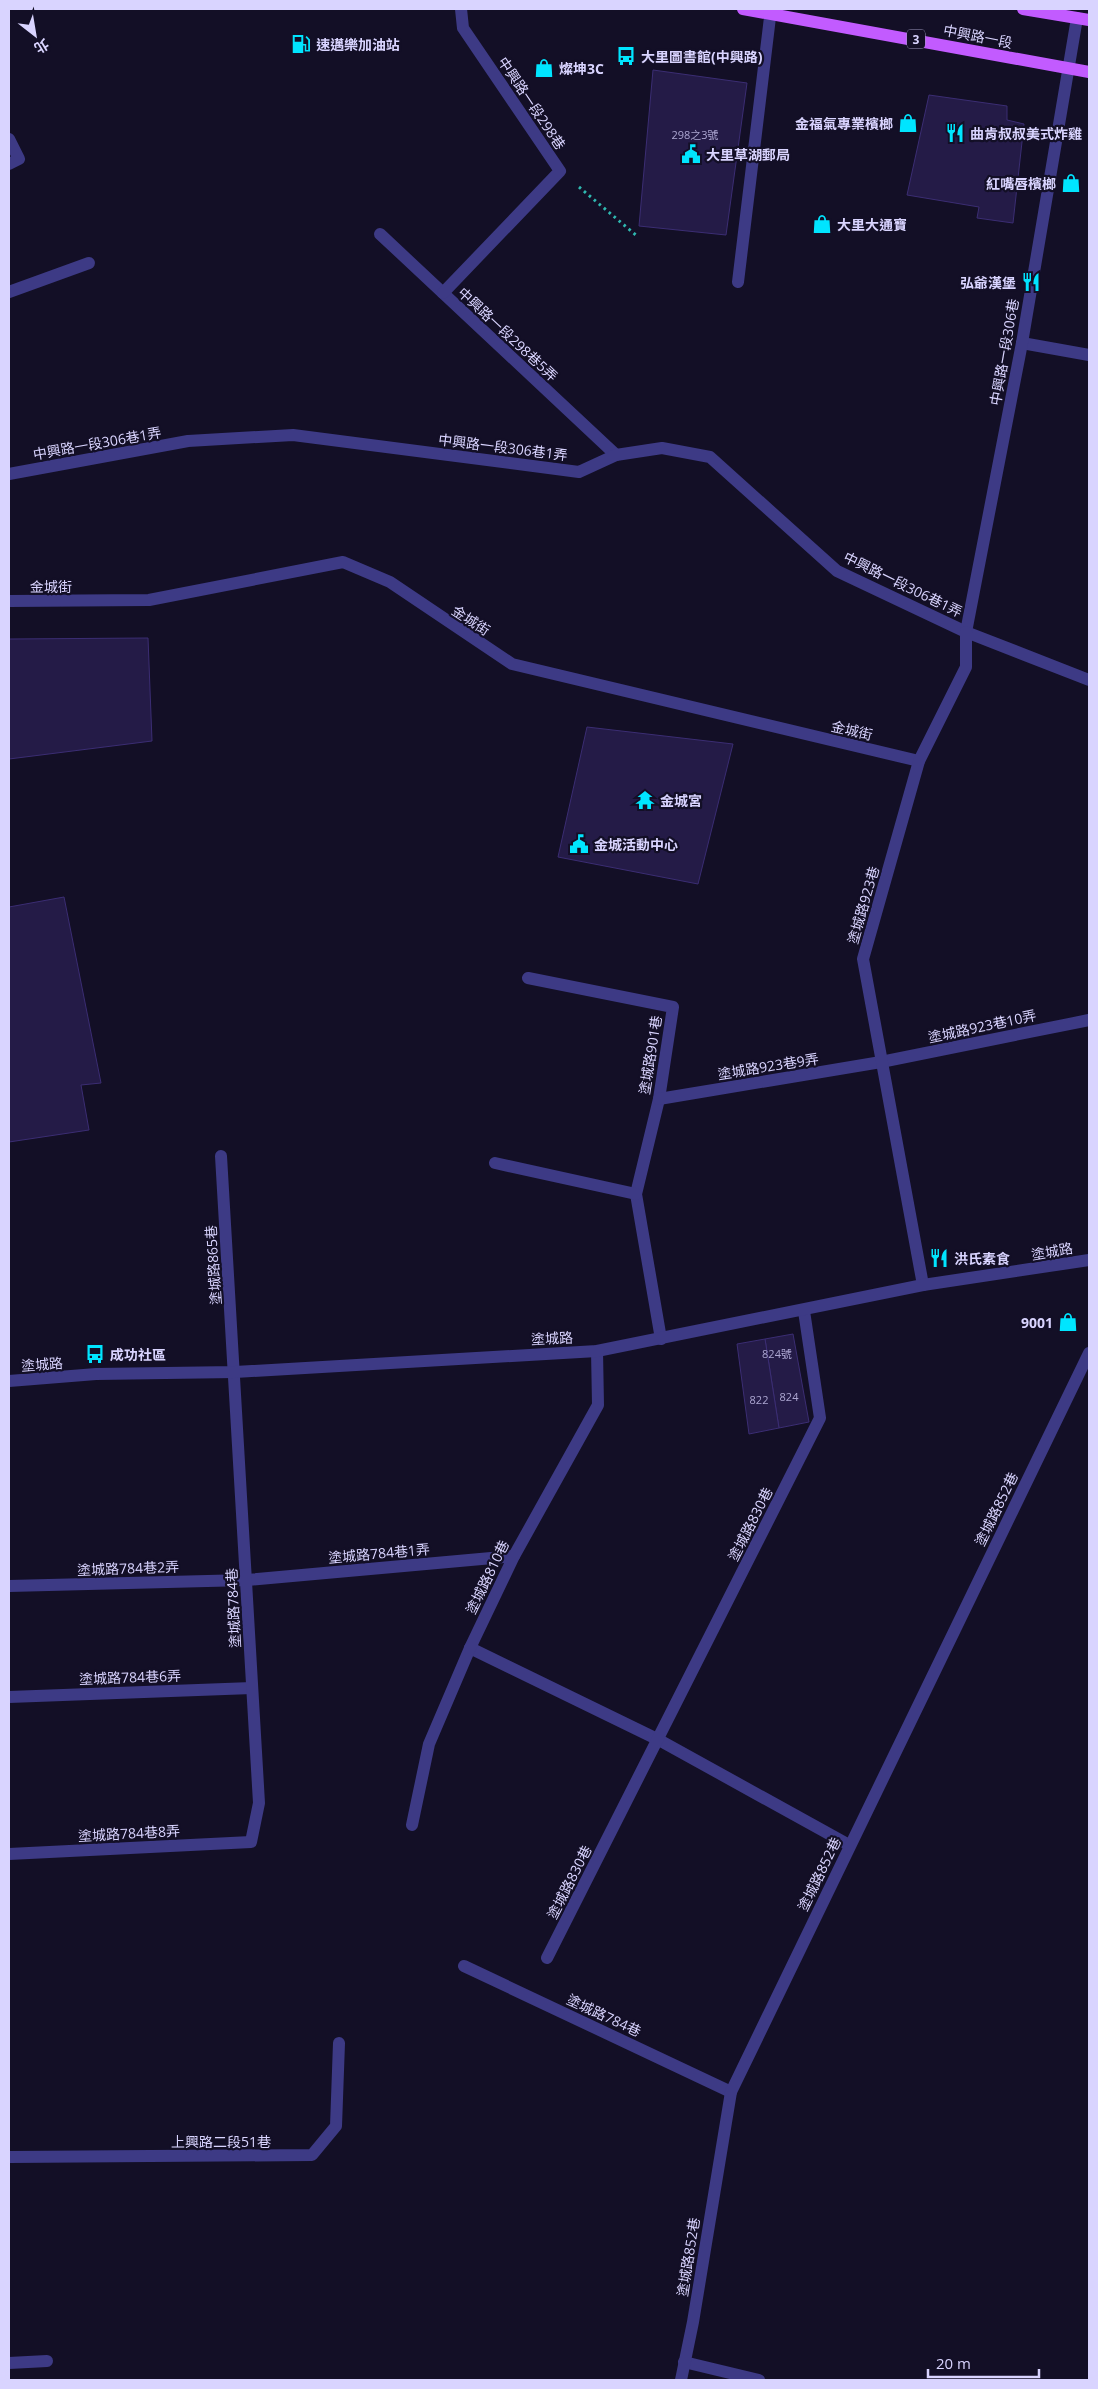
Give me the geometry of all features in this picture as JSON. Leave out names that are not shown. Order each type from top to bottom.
[{"type":"main road","name":"中興路一段","points":[[743,9],[771,11],[1089,72]]},
{"type":"main road","points":[[1023,9],[1083,19]]},
{"type":"street","name":"中興路一段298巷","points":[[443,293],[560,170],[463,28],[461,9]]},
{"type":"street","points":[[738,282],[771,11]]},
{"type":"street","name":"中興路一段306巷","points":[[966,632],[1022,343],[1068,68],[1083,19]]},
{"type":"street","points":[[9,139],[14,161]]},
{"type":"street","name":"中興路一段298巷5弄","points":[[380,234],[616,455]]},
{"type":"street","points":[[9,292],[89,263]]},
{"type":"street","points":[[1022,343],[1089,355]]},
{"type":"street","name":"中興路一段306巷1弄","points":[[9,474],[188,441],[293,435],[579,472],[616,455],[662,448],[710,457],[837,571],[966,632],[1089,680]]},
{"type":"street","name":"金城街","points":[[9,602],[149,600],[343,562],[390,582],[512,664],[919,761]]},
{"type":"street","name":"塗城路923巷","points":[[923,1285],[863,959],[919,761],[966,668],[966,632]]},
{"type":"street","name":"塗城路901巷","points":[[528,978],[673,1007],[659,1099],[636,1194],[661,1339]]},
{"type":"street","name":"塗城路923巷10弄","points":[[881,1062],[1089,1020]]},
{"type":"street","name":"塗城路923巷9弄","points":[[659,1099],[881,1062]]},
{"type":"street","name":"塗城路865巷","points":[[221,1156],[235,1372]]},
{"type":"street","points":[[495,1163],[636,1194]]},
{"type":"street","name":"塗城路","points":[[9,1381],[96,1374],[235,1372],[597,1351],[804,1311],[923,1285],[1089,1260]]},
{"type":"street","name":"塗城路830巷","points":[[547,1958],[820,1418],[804,1311]]},
{"type":"street","name":"塗城路810巷","points":[[412,1825],[429,1744],[470,1648],[514,1556],[598,1405],[597,1351]]},
{"type":"street","name":"塗城路852巷","points":[[681,2380],[731,2092],[849,1845],[1089,1354]]},
{"type":"street","name":"塗城路784巷","points":[[235,1372],[259,1802],[251,1842]]},
{"type":"street","name":"塗城路784巷1弄","points":[[247,1580],[514,1556]]},
{"type":"street","name":"塗城路784巷2弄","points":[[9,1586],[247,1580]]},
{"type":"street","points":[[470,1648],[658,1740],[849,1845]]},
{"type":"street","name":"塗城路784巷6弄","points":[[9,1696],[252,1688]]},
{"type":"street","name":"塗城路784巷8弄","points":[[9,1854],[251,1842]]},
{"type":"street","name":"塗城路784巷","points":[[464,1966],[731,2092]]},
{"type":"street","name":"上興路二段51巷","points":[[9,2157],[312,2155],[336,2126],[339,2043]]},
{"type":"street","points":[[9,2363],[47,2361]]},
{"type":"street","points":[[684,2362],[759,2380]]},
{"type":"path","points":[[560,170],[637,236]]},
{"type":"building","name":"大里草湖郵局","points":[[653,70],[747,83],[726,235],[639,226]]},
{"type":"building","points":[[929,95],[1007,106],[1007,120],[1024,124],[1013,223],[977,218],[979,207],[907,195]]},
{"type":"building","points":[[148,638],[152,741],[9,759],[9,639]]},
{"type":"building","name":"金城宮","points":[[587,727],[733,744],[698,884],[558,857]]},
{"type":"building","points":[[64,897],[101,1083],[81,1085],[89,1130],[9,1142],[9,907]]},
{"type":"building","points":[[793,1334],[809,1422],[779,1428],[765,1339]]},
{"type":"building","points":[[765,1339],[779,1428],[749,1434],[737,1344]]},
{"type":"place","name":"速邁樂加油站","points":[[301,44]]},
{"type":"place","name":"大里圖書館(中興路)","points":[[626,56]]},
{"type":"place","name":"燦坤3C","points":[[544,68]]},
{"type":"place","name":"金福氣專業檳榔","points":[[908,123]]},
{"type":"place","name":"曲肯叔叔美式炸雞","points":[[955,133]]},
{"type":"place","name":"大里草湖郵局","points":[[691,154]]},
{"type":"place","name":"紅嘴唇檳榔","points":[[1071,183]]},
{"type":"place","name":"大里大通寶","points":[[822,224]]},
{"type":"place","name":"弘爺漢堡","points":[[1031,282]]},
{"type":"place","name":"金城宮","points":[[645,800]]},
{"type":"place","name":"金城活動中心","points":[[579,844]]},
{"type":"place","name":"洪氏素食","points":[[939,1258]]},
{"type":"place","name":"9001","points":[[1068,1322]]},
{"type":"place","name":"成功社區","points":[[95,1354]]}]
